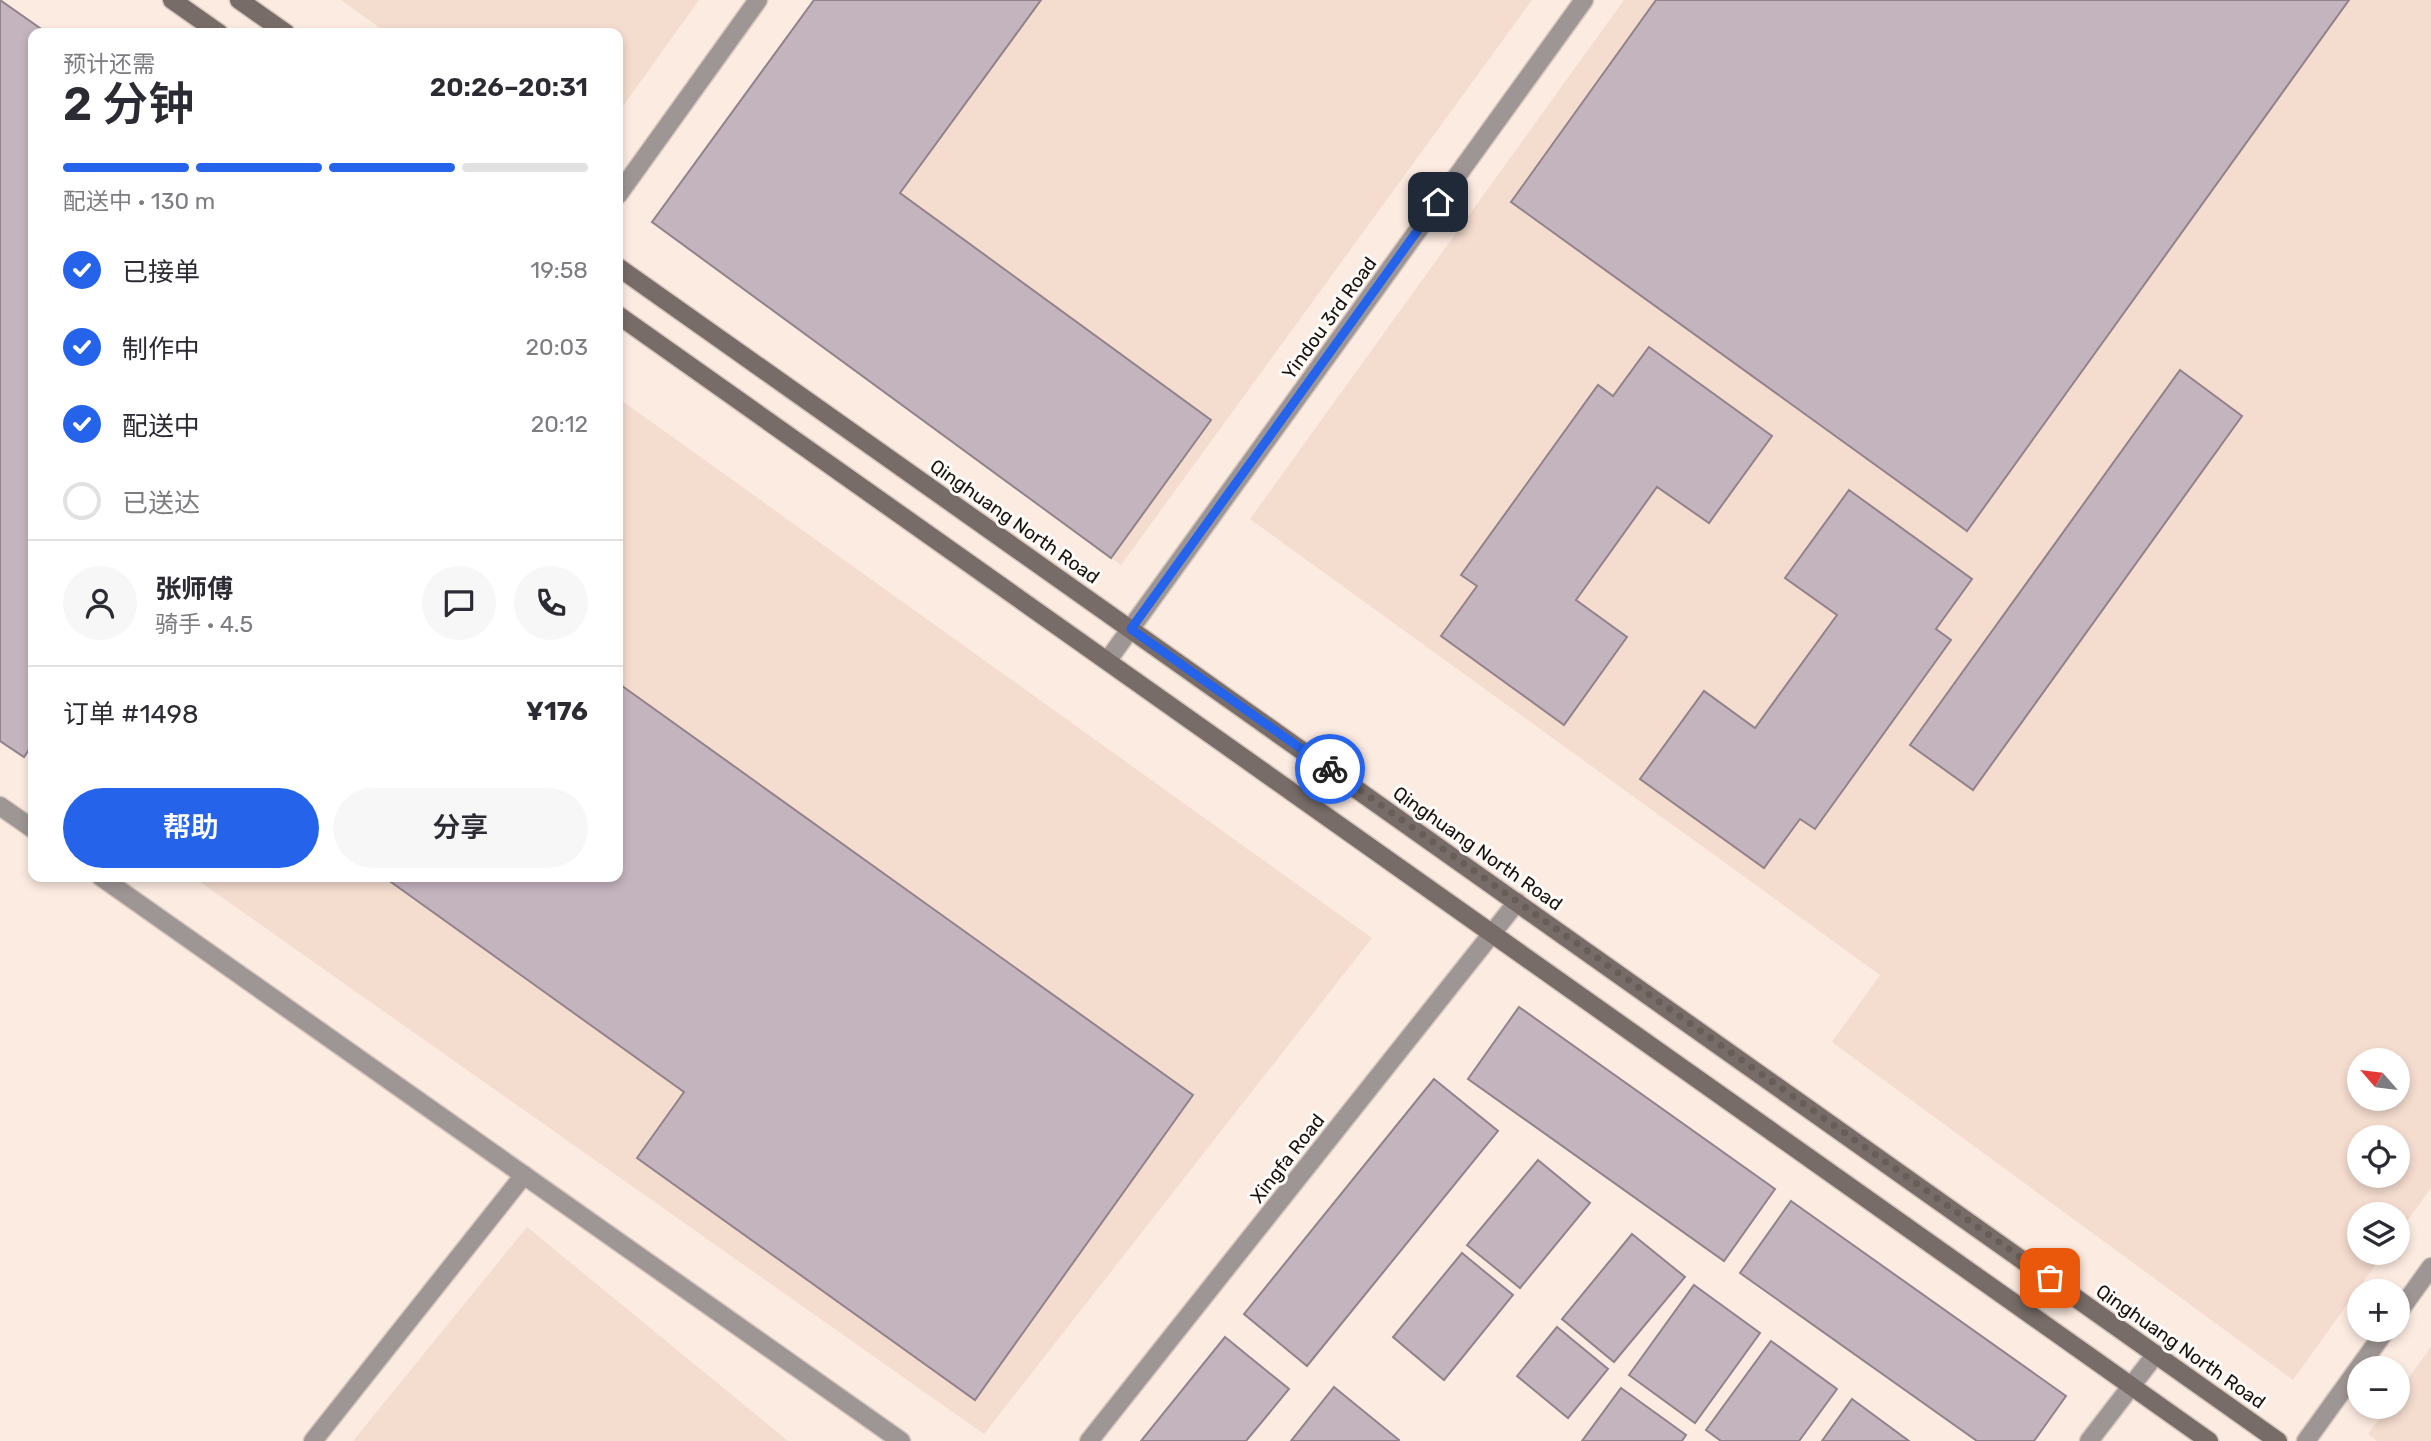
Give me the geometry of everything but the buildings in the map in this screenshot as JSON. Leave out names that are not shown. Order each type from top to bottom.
[{"type":"street","points":[[172,0],[212,28]]},
{"type":"street","points":[[239,0],[279,28]]},
{"type":"street","points":[[623,188],[758,0]]},
{"type":"street","name":"Yindou 3rd Road","points":[[1108,660],[1584,0]]},
{"type":"street","name":"Qinghuang North Road","points":[[623,272],[2278,1441]]},
{"type":"street","points":[[623,319],[2209,1441]]},
{"type":"street","points":[[0,806],[28,826]]},
{"type":"street","points":[[108,882],[901,1441]]},
{"type":"street","name":"Xingfa Road","points":[[1089,1441],[1517,902]]},
{"type":"street","points":[[313,1441],[524,1175]]},
{"type":"street","points":[[2410,1296],[2431,1267]]},
{"type":"street","points":[[2306,1441],[2377,1342]]},
{"type":"street","points":[[2089,1441],[2156,1353]]},
{"type":"shaded area","points":[[341,0],[699,0],[623,106],[623,28],[380,28]]},
{"type":"shaded area","points":[[814,0],[1532,0],[1121,565],[652,222]]},
{"type":"shaded area","points":[[1624,0],[2431,0],[2431,1188],[2410,1217],[2410,1202],[2347,1202],[2347,1265],[2375,1265],[2365,1279],[2347,1279],[2347,1305],[2293,1380],[1832,1042],[1880,975],[1250,519]]},
{"type":"shaded area","points":[[623,402],[1372,938],[984,1434],[200,882],[623,882]]},
{"type":"shaded area","points":[[527,1227],[788,1441],[353,1441]]},
{"type":"shaded area","points":[[2431,1347],[2431,1441],[2377,1441],[2368,1434],[2379,1419],[2410,1419],[2410,1376]]},
{"type":"way so far","points":[[1330,769],[2050,1278]]},
{"type":"route","points":[[1330,769],[1131,629],[1438,202]]}]
